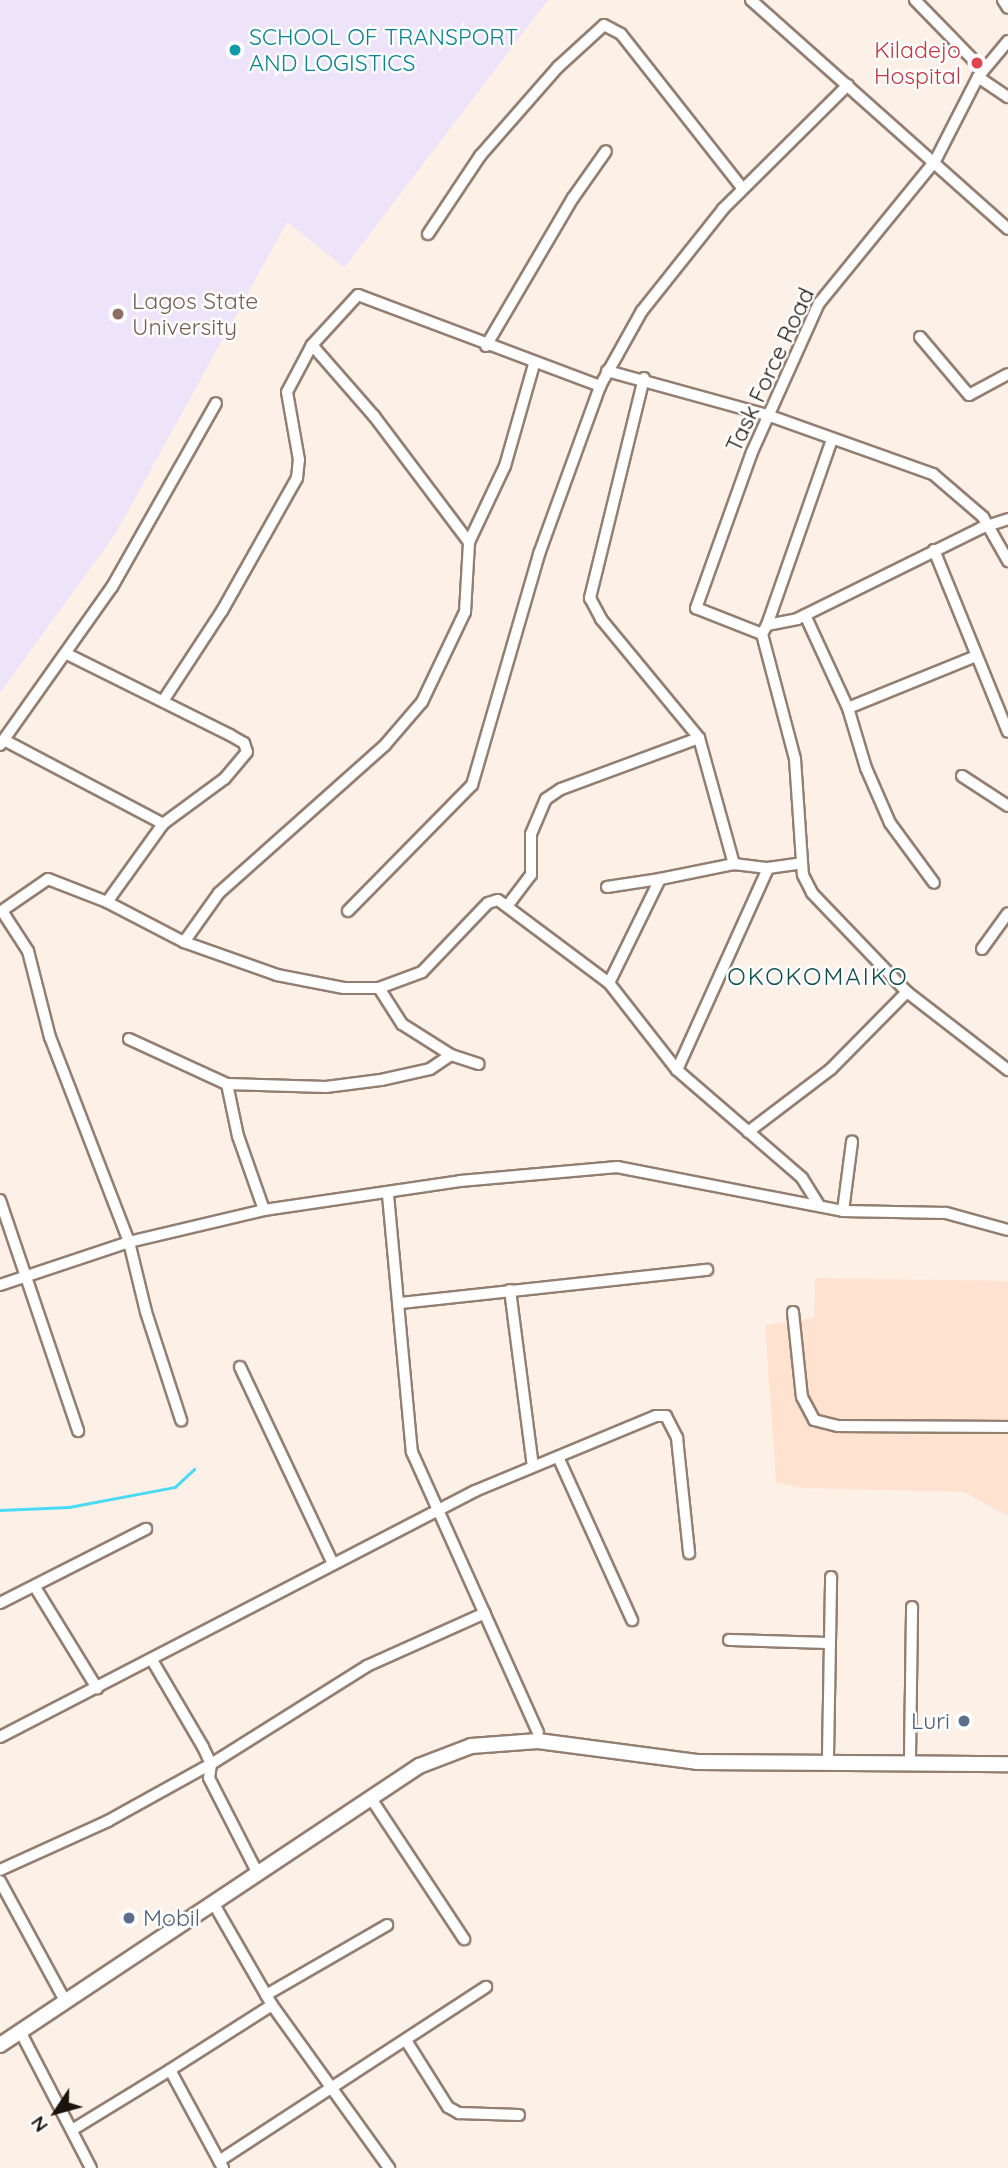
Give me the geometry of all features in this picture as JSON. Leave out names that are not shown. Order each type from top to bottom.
[{"type":"street","points":[[751,0],[935,161],[1008,229]]},
{"type":"street","points":[[915,0],[980,74],[1008,97]]},
{"type":"street","points":[[1003,0],[1008,8]]},
{"type":"street","points":[[428,234],[480,156],[558,67],[604,24],[621,34],[742,188]]},
{"type":"street","name":"Task Force Road","points":[[765,629],[701,613],[696,608],[697,597],[767,415],[819,303],[935,161],[980,74],[1008,41]]},
{"type":"street","points":[[348,911],[472,785],[540,554],[600,386],[642,312],[742,188],[848,85]]},
{"type":"street","points":[[486,346],[573,198],[606,151]]},
{"type":"street","points":[[163,701],[222,611],[298,478],[299,460],[287,392],[312,345],[362,294],[486,346],[600,386]]},
{"type":"street","points":[[920,337],[969,395],[1008,374]]},
{"type":"street","points":[[312,345],[374,416],[469,542]]},
{"type":"street","points":[[184,943],[219,893],[385,746],[422,702],[465,612],[469,542],[505,466],[534,364]]},
{"type":"street","points":[[607,371],[644,378],[767,415],[933,474],[989,526],[1008,561]]},
{"type":"street","points":[[644,378],[590,598],[601,619],[699,738],[734,864]]},
{"type":"street","points":[[163,824],[2,742],[67,654],[140,543],[216,403]]},
{"type":"street","points":[[832,439],[765,629],[794,759],[803,875],[822,905],[907,992],[1008,1070]]},
{"type":"street","points":[[765,629],[805,615],[934,550],[1008,519]]},
{"type":"street","points":[[934,550],[1008,732]]},
{"type":"street","points":[[805,615],[848,708],[866,768],[890,824],[934,883]]},
{"type":"street","points":[[67,654],[237,739],[247,752],[224,779],[163,824],[107,902]]},
{"type":"street","points":[[848,708],[976,656]]},
{"type":"street","points":[[508,905],[531,876],[531,834],[546,799],[561,789],[699,738]]},
{"type":"street","points":[[962,776],[1008,806]]},
{"type":"street","points":[[607,887],[734,864],[768,867],[802,863]]},
{"type":"street","points":[[677,1070],[768,867]]},
{"type":"street","points":[[181,1420],[146,1312],[129,1242],[50,1037],[28,951],[1,912],[48,879],[107,902],[184,943],[307,983],[379,988],[422,972],[488,904],[495,900],[508,905],[609,982],[677,1070],[802,1178],[820,1205]]},
{"type":"street","points":[[609,982],[660,879]]},
{"type":"street","points":[[982,949],[1008,913]]},
{"type":"street","points":[[379,988],[402,1024],[451,1055],[479,1064]]},
{"type":"street","points":[[748,1132],[831,1069],[907,992]]},
{"type":"street","points":[[129,1039],[227,1084],[326,1087],[381,1080],[430,1069],[451,1055]]},
{"type":"street","points":[[227,1084],[238,1136],[264,1210]]},
{"type":"street","points":[[843,1211],[852,1142]]},
{"type":"street","points":[[0,1285],[129,1242],[264,1210],[388,1195],[460,1181],[617,1167],[843,1211],[946,1213],[1008,1230]]},
{"type":"street","points":[[388,1195],[401,1303],[412,1452],[538,1732]]},
{"type":"street","points":[[0,1200],[78,1431]]},
{"type":"street","points":[[401,1303],[707,1270]]},
{"type":"street","points":[[510,1290],[533,1466]]},
{"type":"street","points":[[793,1312],[802,1397],[814,1420],[838,1426],[1008,1427]]},
{"type":"street","points":[[240,1367],[332,1562]]},
{"type":"street","points":[[0,1737],[152,1660],[332,1562],[438,1514],[475,1491],[533,1466],[559,1460],[644,1421],[667,1416],[677,1438],[689,1553]]},
{"type":"street","points":[[559,1460],[632,1620]]},
{"type":"street","points":[[0,1603],[146,1529]]},
{"type":"street","points":[[828,1756],[831,1577]]},
{"type":"street","points":[[35,1587],[97,1688]]},
{"type":"street","points":[[910,1756],[912,1607]]},
{"type":"street","points":[[0,1870],[108,1821],[211,1764],[367,1666],[485,1613]]},
{"type":"street","points":[[729,1640],[830,1643]]},
{"type":"street","points":[[152,1660],[211,1764],[209,1778],[256,1868]]},
{"type":"street","points":[[0,2036],[432,1754],[497,1733],[538,1732],[698,1752],[828,1756],[1008,1755]]},
{"type":"street","points":[[0,2045],[215,1906],[435,1758],[498,1741],[538,1741],[697,1762],[1008,1763]]},
{"type":"street","points":[[372,1800],[464,1939]]},
{"type":"street","points":[[0,1881],[63,1997]]},
{"type":"street","points":[[215,1906],[268,2000],[389,2168]]},
{"type":"street","points":[[72,2130],[170,2070],[268,2000],[387,1925]]},
{"type":"street","points":[[170,2070],[221,2165],[332,2087],[407,2042],[486,1987]]},
{"type":"street","points":[[21,2033],[91,2168]]},
{"type":"street","points":[[407,2042],[448,2108],[459,2113],[519,2115]]},
{"type":"shaded area","name":"Lagos State University","points":[[0,0],[548,0],[344,267],[287,222],[116,533],[0,693]]},
{"type":"shaded area","points":[[815,1278],[1008,1281],[1008,1516],[964,1492],[801,1488],[776,1482],[765,1325],[814,1318]]},
{"type":"waterway","points":[[0,1510],[69,1507],[175,1487],[194,1469]]},
{"type":"place","name":"SCHOOL OF TRANSPORT AND LOGISTICS","points":[[235,50]]},
{"type":"place","name":"Kiladejo Hospital","points":[[977,63]]},
{"type":"place","name":"Lagos State University","points":[[118,314]]},
{"type":"place","name":"Luri","points":[[964,1721]]},
{"type":"place","name":"Mobil","points":[[129,1918]]},
{"type":"district","name":"OKOKOMAIKO","points":[[818,977]]}]
